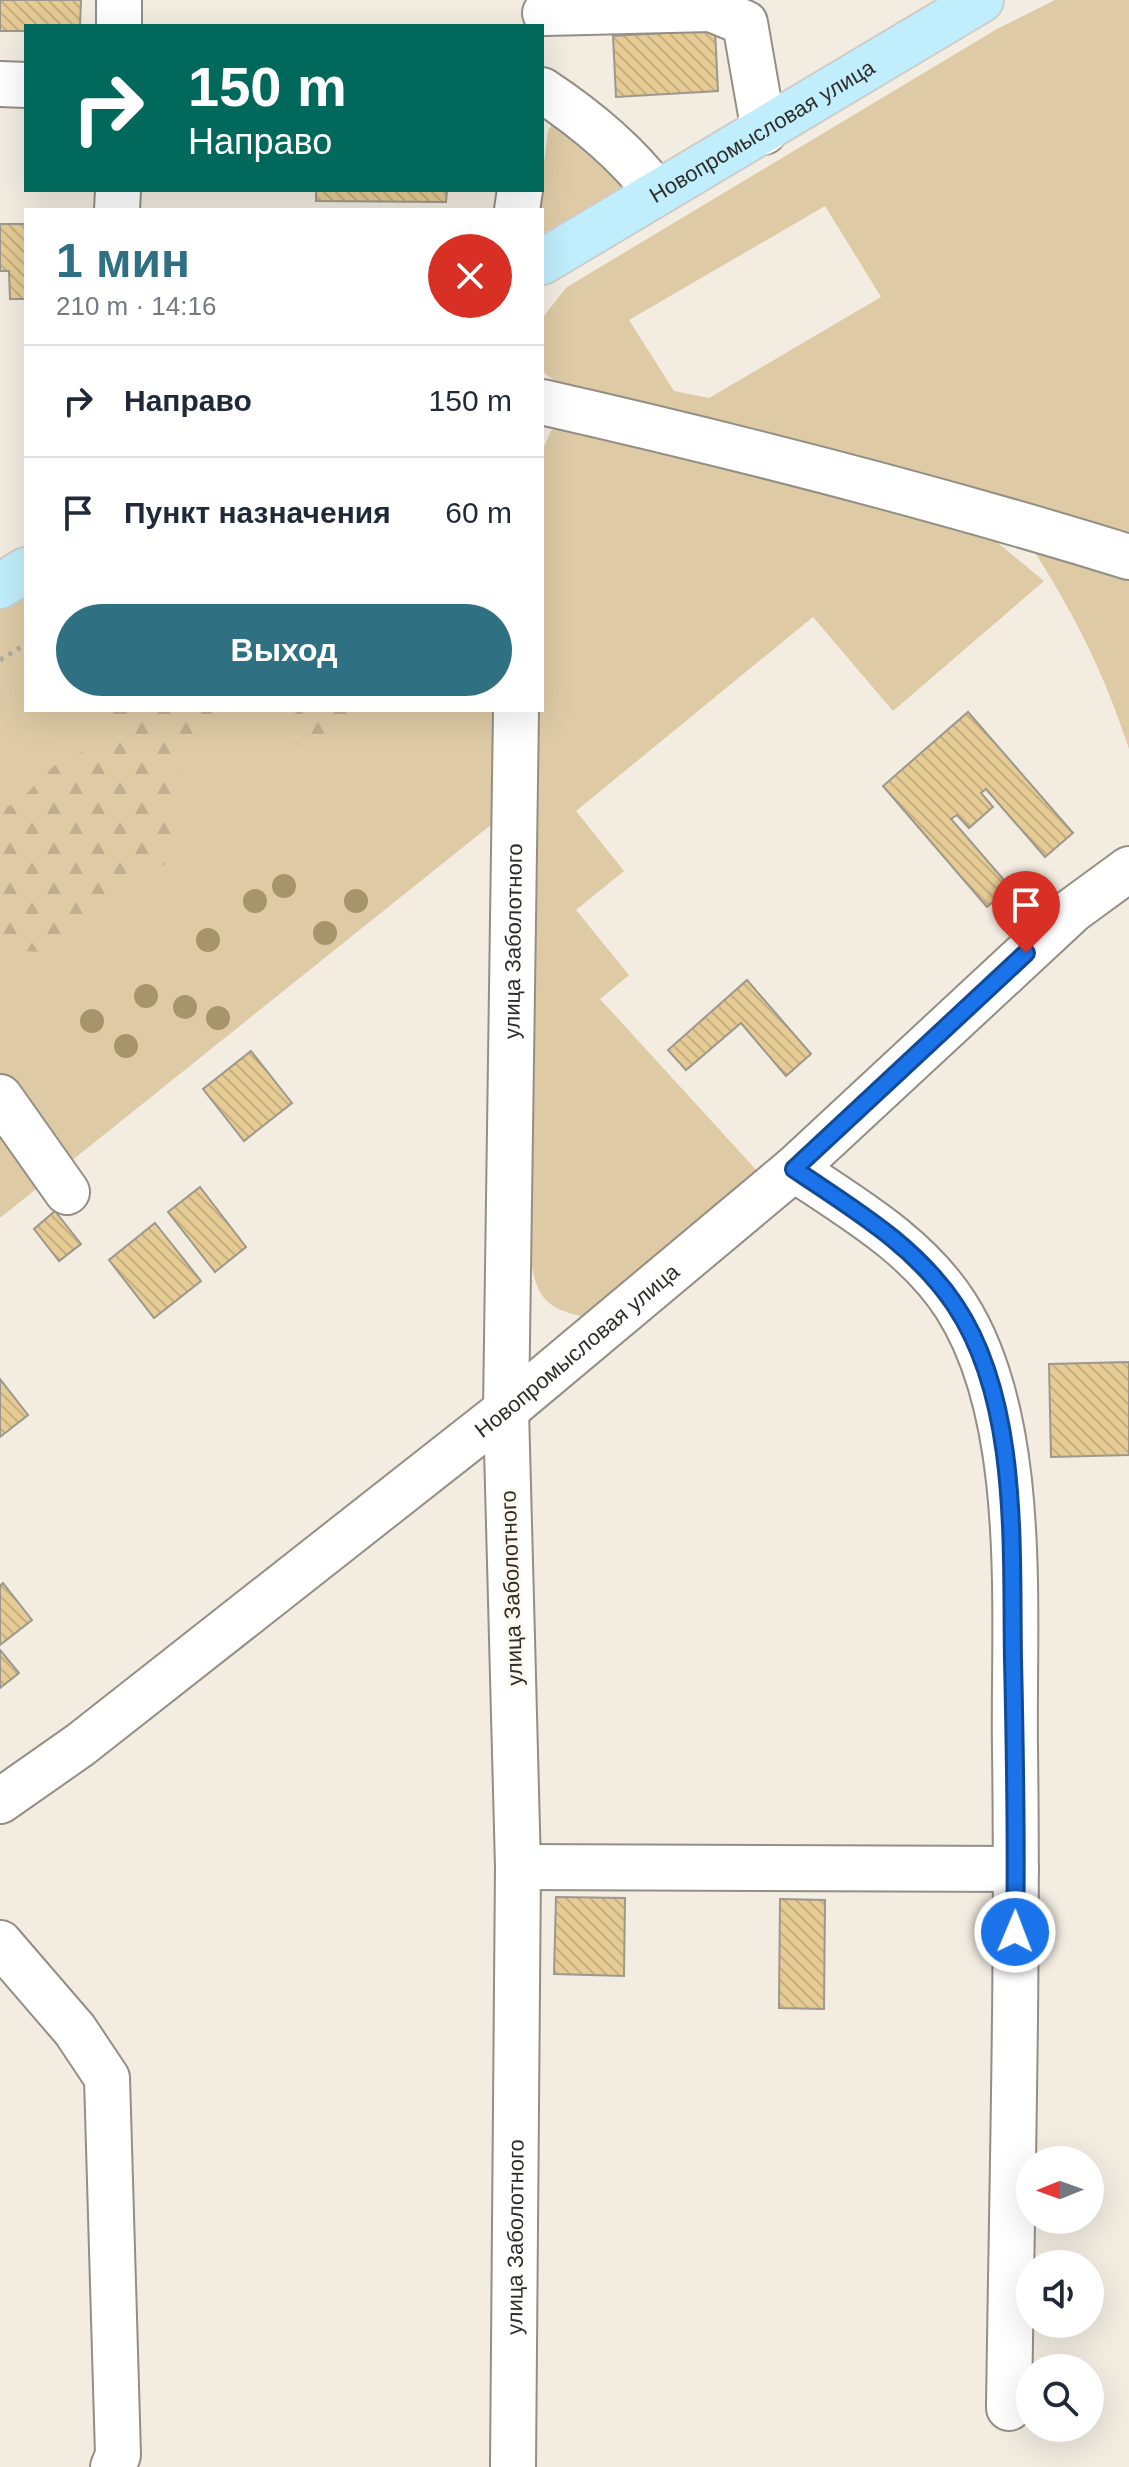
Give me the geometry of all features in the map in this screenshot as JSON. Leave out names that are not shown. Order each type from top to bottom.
[{"type":"main road","name":"Новопромысловая улица","points":[[544,261],[981,0]]},
{"type":"main road","points":[[0,586],[24,571]]},
{"type":"street","points":[[119,0],[119,24]]},
{"type":"street","points":[[544,14],[711,9],[745,23],[764,132]]},
{"type":"street","points":[[0,84],[24,85]]},
{"type":"street","points":[[544,91],[592,125],[633,161],[657,193]]},
{"type":"street","points":[[544,402],[718,442],[962,506],[1129,557]]},
{"type":"street","name":"улица Заболотного","points":[[513,2467],[518,1867],[506,1410],[516,712]]},
{"type":"street","name":"Новопромысловая улица","points":[[0,1801],[80,1745],[506,1410],[794,1169],[1073,910],[1129,869]]},
{"type":"street","points":[[0,1097],[13,1141],[67,1192]]},
{"type":"street","points":[[794,1169],[896,1238],[955,1305],[990,1380],[1007,1464],[1016,1869],[1009,2408]]},
{"type":"street","points":[[518,1867],[1016,1869]]},
{"type":"street","points":[[0,1943],[75,2030],[107,2078],[118,2455],[113,2467]]},
{"type":"path","points":[[0,660],[24,645]]},
{"type":"green space","points":[[1055,0],[1129,0],[1129,532],[742,425],[565,387],[544,372],[544,316],[567,287],[997,29]],"holes":[[[825,206],[881,297],[709,398],[674,391],[629,320]]]},
{"type":"green space","points":[[553,123],[630,175],[623,190],[545,232],[544,208],[538,208],[540,192],[544,192],[548,131]]},
{"type":"green space","points":[[560,424],[975,524],[1044,581],[893,711],[813,617],[576,811],[624,871],[576,910],[629,975],[600,999],[760,1174],[586,1317],[560,1310],[544,1298],[535,1281],[530,1255],[534,712],[544,712],[544,447],[551,431]]},
{"type":"green space","points":[[1034,551],[1129,577],[1129,749],[1088,647]]},
{"type":"green space","points":[[24,595],[24,712],[497,712],[497,820],[0,1218],[0,609]]},
{"type":"green space","points":[[109,712],[211,712],[207,732],[180,760],[179,849],[173,860],[104,899],[69,941],[45,952],[20,951],[0,956],[0,809],[17,803],[54,766],[99,744],[106,734]]},
{"type":"green space","points":[[296,712],[361,712],[331,739],[308,749],[296,744],[291,732]]},
{"type":"building","points":[[0,0],[81,0],[80,24],[24,24],[24,31],[0,31]]},
{"type":"building","points":[[715,30],[718,91],[616,97],[613,36]]},
{"type":"building","points":[[316,192],[447,192],[446,202],[316,201]]},
{"type":"building","points":[[0,224],[24,224],[24,299],[10,299],[9,271],[0,271]]},
{"type":"building","points":[[968,712],[1073,833],[1045,857],[986,789],[981,793],[993,807],[969,828],[957,815],[951,819],[1010,887],[987,907],[883,786]]},
{"type":"building","points":[[747,980],[811,1054],[786,1076],[741,1023],[686,1070],[668,1050]]},
{"type":"building","points":[[251,1051],[292,1103],[244,1141],[203,1089]]},
{"type":"building","points":[[200,1187],[246,1247],[215,1272],[168,1212]]},
{"type":"building","points":[[55,1211],[81,1244],[59,1261],[34,1229]]},
{"type":"building","points":[[155,1223],[201,1281],[154,1318],[109,1260]]},
{"type":"building","points":[[1129,1362],[1129,1455],[1051,1457],[1049,1364]]},
{"type":"building","points":[[0,1379],[28,1415],[0,1437]]},
{"type":"building","points":[[3,1583],[32,1620],[0,1645],[0,1586]]},
{"type":"building","points":[[0,1650],[19,1673],[0,1688]]},
{"type":"building","points":[[556,1897],[625,1898],[624,1976],[554,1974]]},
{"type":"building","points":[[780,1899],[825,1900],[824,2009],[779,2008]]},
{"type":"route","points":[[1015,1932],[1012,1559],[1007,1464],[990,1380],[955,1305],[896,1238],[794,1169],[1026,953]]}]
